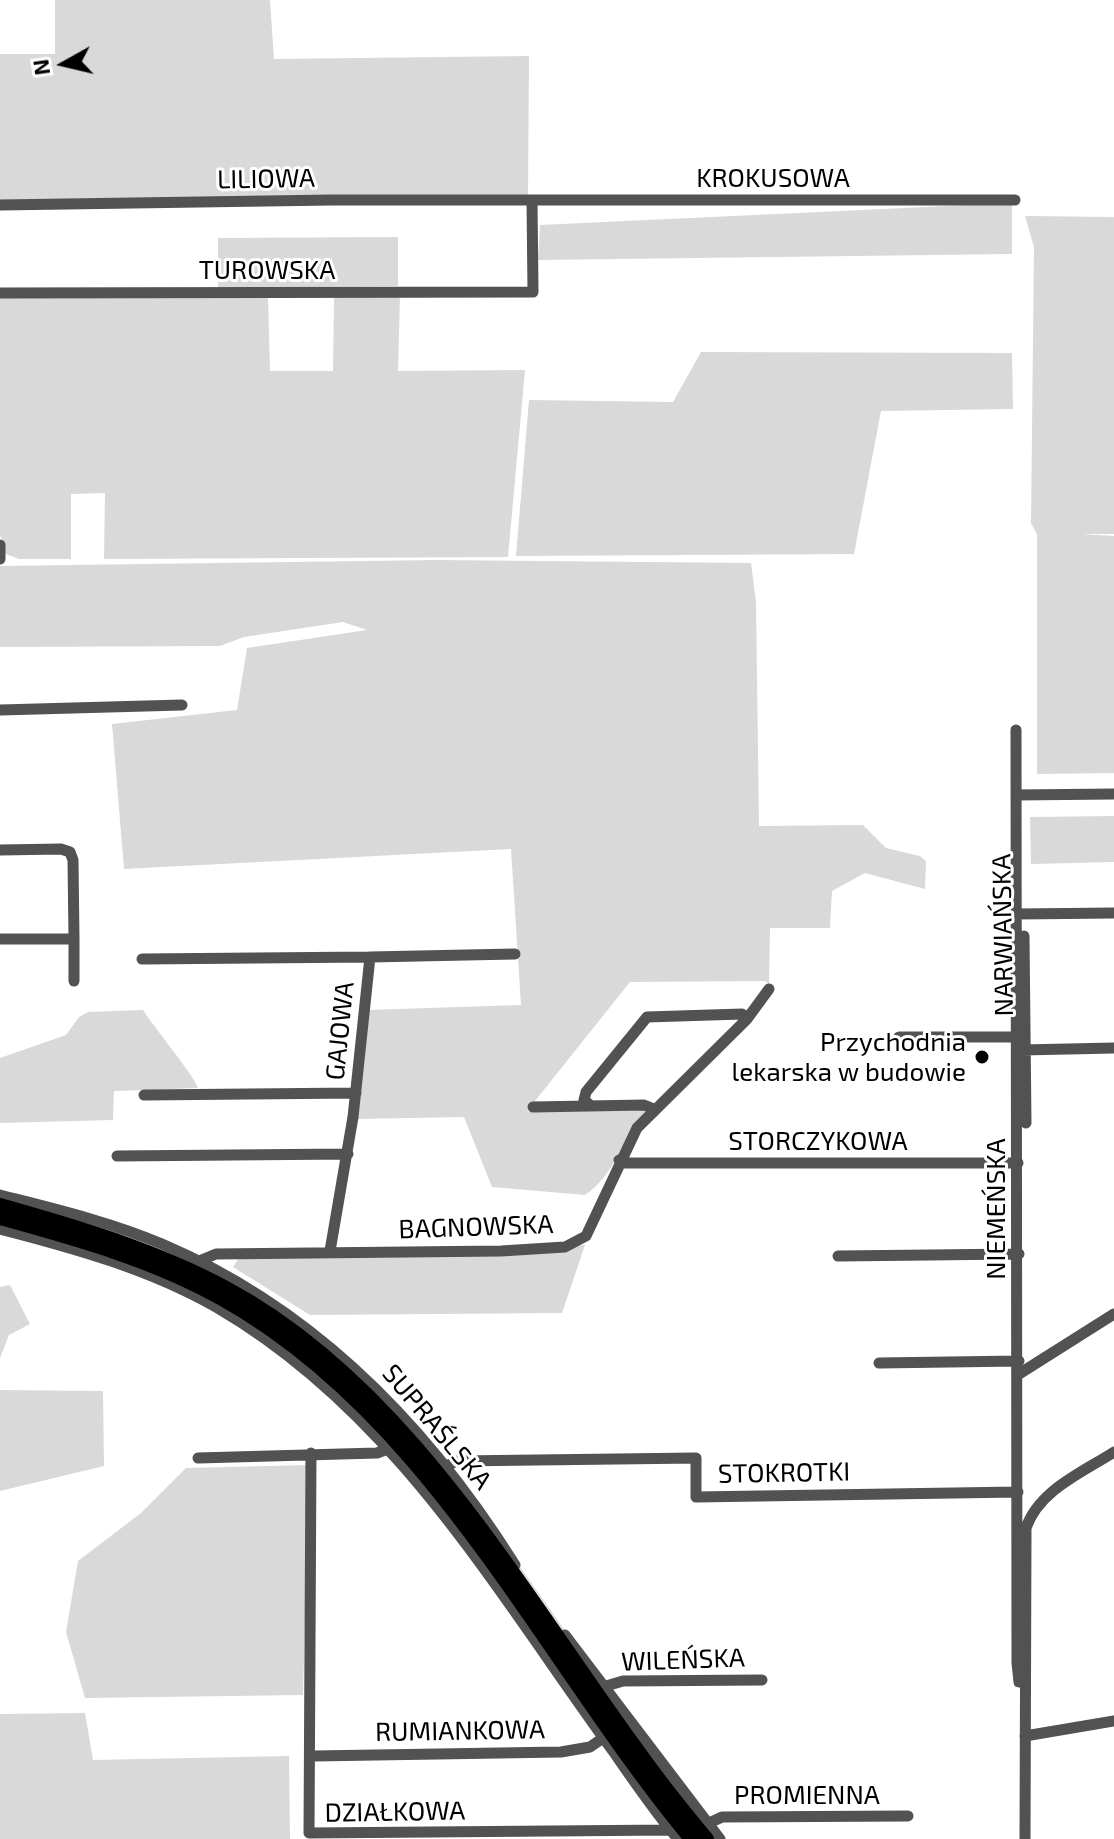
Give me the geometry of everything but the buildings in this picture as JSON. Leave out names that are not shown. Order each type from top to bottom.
[{"type":"main road","points":[[0,1205],[101,1233],[177,1263],[272,1316],[353,1380],[439,1475],[656,1776],[707,1832]]},
{"type":"main road","points":[[0,1218],[99,1245],[221,1298],[275,1333],[345,1389],[430,1482],[691,1839]]},
{"type":"street","name":"KROKUSOWA","points":[[532,201],[1015,200]]},
{"type":"street","name":"LILIOWA","points":[[0,205],[532,201]]},
{"type":"street","name":"TUROWSKA","points":[[0,293],[533,292],[532,201]]},
{"type":"street","points":[[0,545],[1,559]]},
{"type":"street","points":[[0,710],[182,705]]},
{"type":"street","name":"NIEMEŃSKA","points":[[1016,730],[1020,795],[1017,1037],[1021,1050],[1017,1663],[1019,1682],[1025,1682]]},
{"type":"street","points":[[1020,795],[1114,794]]},
{"type":"street","points":[[0,850],[61,849],[70,852],[73,860],[74,981]]},
{"type":"street","points":[[1020,914],[1114,913]]},
{"type":"street","name":"NARWIAŃSKA","points":[[1020,914],[1021,1050],[1026,1123]]},
{"type":"street","points":[[0,939],[74,939]]},
{"type":"street","name":"GAJOWA","points":[[330,1251],[348,1154],[370,957],[515,954]]},
{"type":"street","points":[[142,959],[370,957]]},
{"type":"street","name":"BAGNOWSKA","points":[[199,1261],[216,1254],[501,1251],[565,1247],[586,1236],[619,1160],[637,1128],[747,1019],[769,989]]},
{"type":"street","points":[[591,1106],[584,1100],[586,1092],[647,1017],[742,1014],[747,1019]]},
{"type":"street","points":[[899,1037],[1017,1037]]},
{"type":"street","points":[[1021,1050],[1114,1048]]},
{"type":"street","points":[[144,1095],[356,1093]]},
{"type":"street","points":[[533,1107],[644,1105],[654,1109]]},
{"type":"street","points":[[117,1156],[348,1154]]},
{"type":"street","name":"STORCZYKOWA","points":[[619,1160],[1018,1163]]},
{"type":"street","name":"SUPRAŚLSKA","points":[[0,1195],[105,1223],[199,1261],[247,1287],[320,1338],[386,1396],[446,1466],[572,1645],[606,1686],[707,1832],[720,1839]]},
{"type":"street","name":"SUPRAŚLSKA","points":[[0,1229],[95,1254],[166,1282],[215,1306],[310,1372],[390,1448],[454,1529],[674,1835]]},
{"type":"street","points":[[838,1256],[1019,1254]]},
{"type":"street","points":[[1019,1374],[1114,1314]]},
{"type":"street","points":[[879,1363],[1019,1361]]},
{"type":"street","points":[[198,1458],[377,1453],[390,1448]]},
{"type":"street","name":"NIEMEŃSKA","points":[[1025,1839],[1024,1548],[1029,1520],[1046,1497],[1114,1452]]},
{"type":"street","name":"DZIAŁKOWA","points":[[311,1453],[309,1833],[674,1835]]},
{"type":"street","name":"STOKROTKI","points":[[446,1466],[457,1461],[696,1458],[696,1497],[1018,1492]]},
{"type":"street","name":"WILEŃSKA","points":[[606,1686],[623,1681],[762,1680]]},
{"type":"street","points":[[1025,1736],[1114,1721]]},
{"type":"street","name":"RUMIANKOWA","points":[[314,1756],[561,1752],[590,1747],[603,1738]]},
{"type":"street","name":"PROMIENNA","points":[[707,1832],[722,1817],[908,1816]]},
{"type":"shaded area","points":[[55,0],[270,0],[274,59],[529,56],[528,196],[0,200],[0,54],[55,54]]},
{"type":"shaded area","points":[[1012,203],[1012,254],[538,260],[540,225]]},
{"type":"shaded area","points":[[1025,216],[1114,217],[1114,534],[1081,534],[1114,536],[1114,773],[1037,774],[1037,534],[1031,523],[1034,247]]},
{"type":"shaded area","points":[[398,237],[398,286],[218,288],[218,238]]},
{"type":"shaded area","points":[[400,296],[398,371],[525,370],[508,557],[104,559],[105,493],[71,494],[71,559],[19,559],[6,554],[0,534],[0,298],[268,297],[270,371],[333,371],[334,297]]},
{"type":"shaded area","points":[[701,352],[1012,353],[1013,409],[881,411],[854,554],[516,556],[529,400],[673,402]]},
{"type":"shaded area","points":[[436,560],[751,563],[756,602],[759,826],[863,825],[886,848],[920,856],[926,861],[925,889],[865,873],[832,891],[830,928],[770,928],[769,984],[765,981],[630,982],[527,1111],[651,1109],[604,1177],[585,1195],[492,1187],[464,1117],[356,1119],[368,1010],[521,1005],[511,849],[124,869],[112,724],[237,710],[247,648],[367,630],[343,622],[244,637],[220,646],[0,647],[0,566]]},
{"type":"shaded area","points":[[1114,816],[1114,862],[1031,864],[1030,817]]},
{"type":"shaded area","points":[[143,1010],[198,1088],[114,1091],[113,1120],[0,1123],[0,1058],[66,1035],[79,1017],[88,1012]]},
{"type":"shaded area","points":[[585,1245],[562,1313],[310,1315],[233,1267],[239,1258]]},
{"type":"shaded area","points":[[10,1285],[30,1324],[9,1335],[0,1358],[0,1287]]},
{"type":"shaded area","points":[[0,1390],[103,1391],[104,1466],[0,1491]]},
{"type":"shaded area","points":[[309,1465],[303,1695],[85,1698],[66,1632],[78,1561],[141,1513],[186,1468]]},
{"type":"shaded area","points":[[85,1713],[93,1760],[289,1756],[290,1839],[0,1839],[0,1714]]},
{"type":"place","name":"Przychodnia lekarska w budowie","points":[[982,1057]]}]
